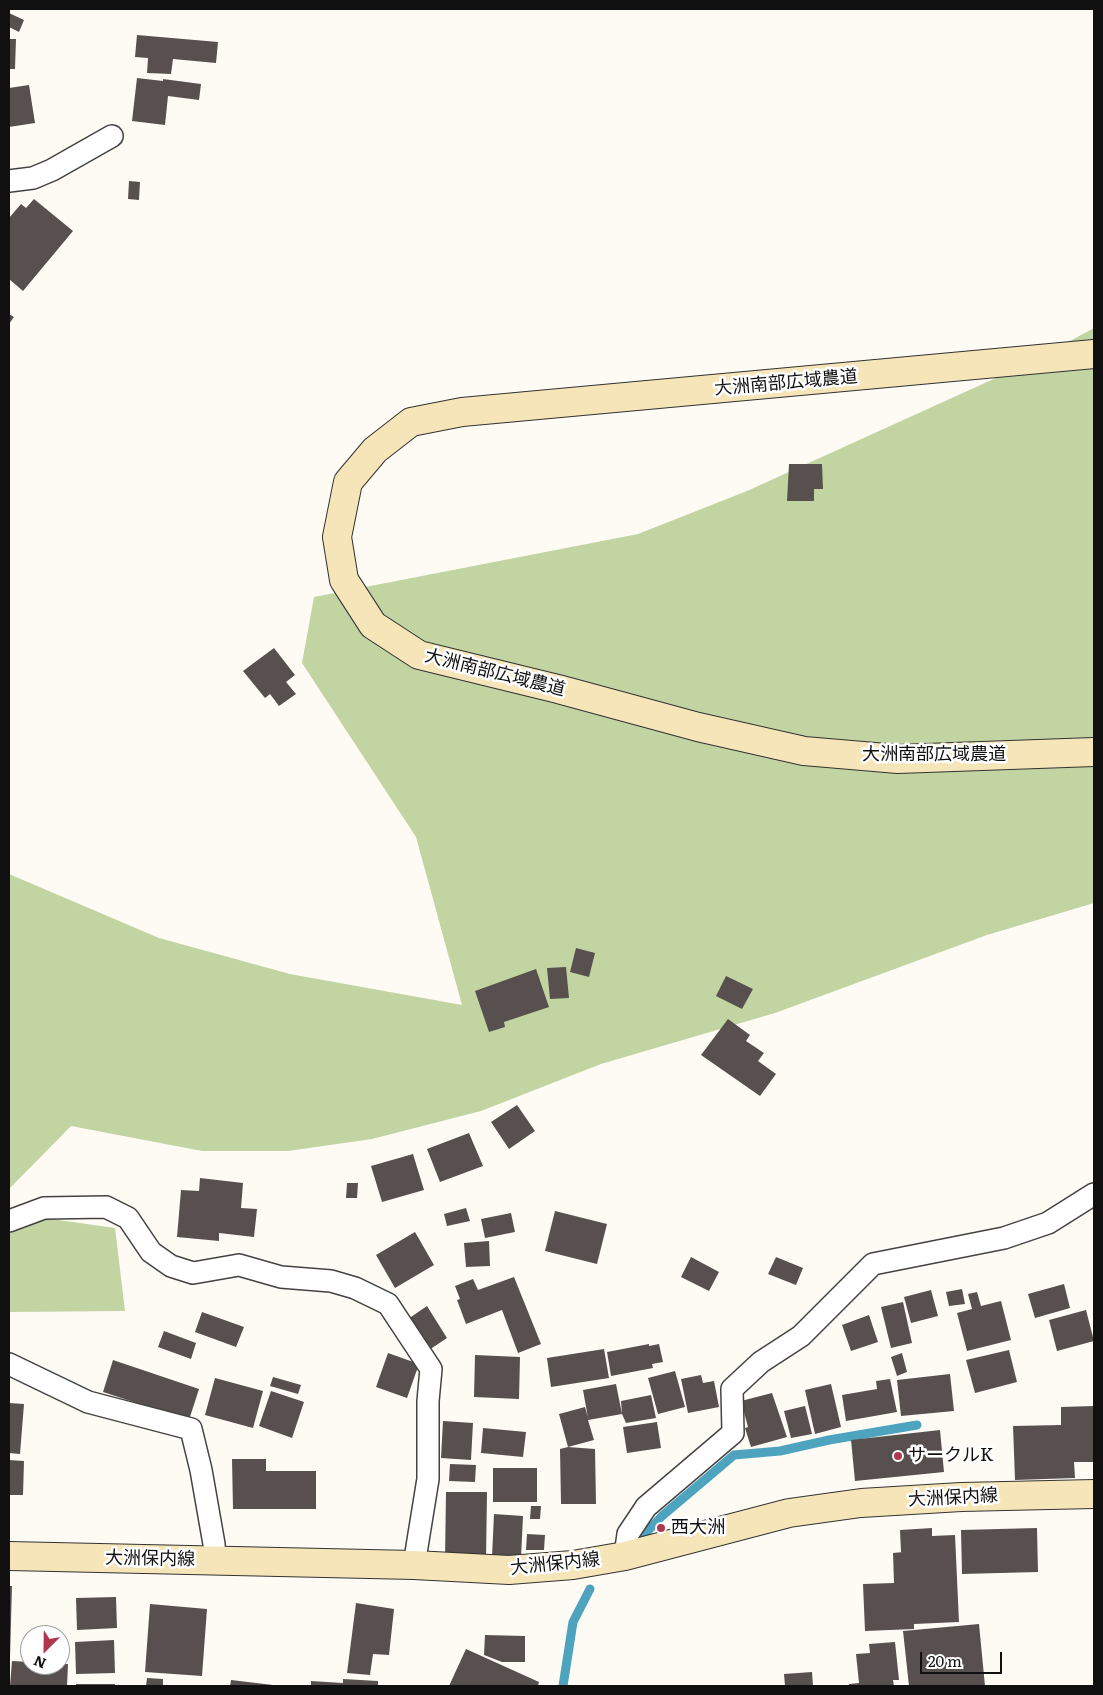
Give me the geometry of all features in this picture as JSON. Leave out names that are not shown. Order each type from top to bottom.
[{"type":"street","points":[[9,181],[32,178],[52,170],[112,136]]},
{"type":"street","name":"大洲南部広域農道","points":[[1094,354],[462,412],[412,422],[375,450],[348,482],[337,537],[344,580],[373,625],[418,655],[804,751],[898,759],[1094,752]]},
{"type":"street","points":[[624,1556],[628,1534],[646,1507],[733,1433],[732,1389],[762,1362],[801,1336],[873,1264],[1004,1238],[1048,1223],[1094,1194]]},
{"type":"street","points":[[9,1221],[44,1208],[106,1207],[128,1218],[151,1252],[171,1266],[193,1273],[239,1265],[281,1277],[331,1281],[355,1288],[388,1304],[431,1369],[428,1401],[428,1480],[414,1565]]},
{"type":"street","points":[[9,1364],[88,1402],[190,1429],[201,1470],[214,1544],[215,1561]]},
{"type":"street","name":"大洲保内線","points":[[9,1556],[414,1565],[509,1570],[573,1565],[624,1556],[798,1511],[861,1503],[952,1497],[1094,1494]]},
{"type":"green space","points":[[1094,328],[1094,903],[987,935],[775,1013],[601,1064],[481,1111],[372,1139],[288,1151],[202,1151],[71,1126],[9,1189],[9,874],[159,938],[290,974],[462,1005],[416,837],[302,663],[314,597],[638,534],[747,491],[1031,362]]},
{"type":"green space","points":[[9,1213],[115,1228],[125,1311],[9,1312]]},
{"type":"building","points":[[9,13],[24,20],[19,32],[9,27]]},
{"type":"building","points":[[137,35],[218,42],[216,63],[173,59],[171,74],[147,73],[148,58],[135,57]]},
{"type":"building","points":[[9,39],[16,39],[15,69],[9,69]]},
{"type":"building","points":[[137,78],[201,84],[199,100],[168,96],[165,125],[132,121]]},
{"type":"building","points":[[29,85],[35,123],[9,127],[9,88]]},
{"type":"building","points":[[129,181],[140,182],[139,200],[128,199]]},
{"type":"building","points":[[34,199],[73,231],[23,291],[9,279],[9,218],[21,204],[26,208]]},
{"type":"building","points":[[9,314],[14,317],[9,324]]},
{"type":"building","points":[[789,464],[822,464],[823,489],[814,489],[814,501],[787,501]]},
{"type":"building","points":[[274,648],[295,675],[286,682],[296,694],[279,706],[270,694],[265,698],[243,671]]},
{"type":"building","points":[[576,948],[595,953],[589,977],[570,972]]},
{"type":"building","points":[[566,967],[569,998],[550,999],[547,968]]},
{"type":"building","points":[[536,969],[549,1007],[504,1022],[505,1027],[489,1032],[475,991]]},
{"type":"building","points":[[726,976],[753,989],[742,1009],[716,996]]},
{"type":"building","points":[[728,1019],[750,1035],[746,1041],[764,1053],[758,1061],[776,1074],[760,1096],[701,1055]]},
{"type":"building","points":[[517,1105],[535,1131],[509,1149],[491,1122]]},
{"type":"building","points":[[469,1133],[483,1166],[440,1182],[427,1149]]},
{"type":"building","points":[[413,1154],[424,1190],[382,1202],[371,1166]]},
{"type":"building","points":[[200,1178],[243,1183],[241,1208],[257,1209],[254,1237],[219,1233],[219,1241],[177,1237],[181,1190],[199,1191]]},
{"type":"building","points":[[347,1183],[358,1183],[357,1198],[346,1198]]},
{"type":"building","points":[[466,1208],[470,1221],[447,1226],[444,1214]]},
{"type":"building","points":[[555,1211],[607,1224],[597,1264],[545,1251]]},
{"type":"building","points":[[511,1213],[515,1232],[485,1238],[481,1219]]},
{"type":"building","points":[[415,1232],[434,1265],[395,1288],[376,1255]]},
{"type":"building","points":[[489,1241],[490,1266],[466,1267],[464,1243]]},
{"type":"building","points":[[691,1257],[719,1272],[709,1291],[681,1277]]},
{"type":"building","points":[[776,1257],[803,1268],[796,1285],[768,1274]]},
{"type":"building","points":[[514,1277],[541,1344],[518,1353],[502,1310],[466,1324],[457,1300],[460,1299],[455,1286],[473,1279],[478,1290]]},
{"type":"building","points":[[1064,1284],[1070,1308],[1035,1318],[1028,1294]]},
{"type":"building","points":[[962,1289],[965,1304],[949,1306],[946,1292]]},
{"type":"building","points":[[931,1290],[938,1316],[911,1323],[904,1297]]},
{"type":"building","points":[[977,1292],[981,1306],[1001,1301],[1011,1340],[967,1351],[957,1313],[972,1309],[968,1294]]},
{"type":"building","points":[[903,1302],[912,1343],[891,1348],[881,1307]]},
{"type":"building","points":[[427,1306],[447,1338],[429,1350],[408,1319]]},
{"type":"building","points":[[1086,1310],[1094,1341],[1057,1351],[1049,1320]]},
{"type":"building","points":[[202,1312],[244,1327],[236,1347],[195,1332]]},
{"type":"building","points":[[869,1315],[878,1342],[851,1351],[842,1325]]},
{"type":"building","points":[[164,1331],[196,1343],[191,1359],[158,1347]]},
{"type":"building","points":[[649,1344],[649,1346],[659,1344],[663,1362],[652,1364],[653,1368],[611,1376],[607,1352]]},
{"type":"building","points":[[604,1349],[609,1378],[551,1387],[547,1358]]},
{"type":"building","points":[[1009,1350],[1017,1382],[975,1393],[966,1360]]},
{"type":"building","points":[[388,1353],[419,1364],[407,1398],[376,1387]]},
{"type":"building","points":[[902,1353],[907,1372],[897,1376],[891,1357]]},
{"type":"building","points":[[475,1355],[520,1357],[519,1399],[474,1397]]},
{"type":"building","points":[[113,1360],[199,1389],[189,1420],[103,1392]]},
{"type":"building","points":[[675,1371],[685,1407],[658,1414],[648,1378]]},
{"type":"building","points":[[950,1374],[954,1411],[901,1416],[897,1380]]},
{"type":"building","points":[[701,1375],[703,1383],[714,1381],[719,1407],[688,1413],[681,1379]]},
{"type":"building","points":[[273,1377],[301,1385],[298,1394],[270,1386]]},
{"type":"building","points":[[215,1378],[263,1391],[253,1428],[205,1415]]},
{"type":"building","points":[[890,1379],[897,1412],[846,1421],[842,1395],[877,1389],[876,1381]]},
{"type":"building","points":[[616,1384],[622,1414],[588,1420],[594,1440],[568,1447],[559,1414],[585,1407],[588,1418],[583,1390]]},
{"type":"building","points":[[831,1384],[841,1427],[815,1434],[805,1390]]},
{"type":"building","points":[[271,1391],[304,1402],[292,1438],[259,1426]]},
{"type":"building","points":[[772,1393],[787,1437],[751,1447],[745,1428],[748,1427],[741,1401]]},
{"type":"building","points":[[651,1395],[656,1418],[626,1423],[622,1414],[621,1401]]},
{"type":"building","points":[[9,1403],[24,1404],[20,1454],[9,1453]]},
{"type":"building","points":[[805,1406],[812,1434],[791,1438],[784,1411]]},
{"type":"building","points":[[1094,1406],[1094,1462],[1074,1462],[1075,1478],[1015,1480],[1013,1426],[1061,1425],[1061,1407]]},
{"type":"building","points":[[443,1421],[473,1423],[471,1460],[441,1458]]},
{"type":"building","points":[[657,1422],[661,1448],[627,1453],[623,1427]]},
{"type":"building","points":[[483,1428],[526,1432],[523,1457],[481,1453]]},
{"type":"building","name":"サークルK","points":[[940,1430],[944,1472],[855,1481],[851,1440]]},
{"type":"building","points":[[568,1447],[595,1449],[596,1504],[561,1504],[560,1449]]},
{"type":"building","points":[[232,1459],[266,1459],[266,1471],[316,1471],[316,1509],[233,1509]]},
{"type":"building","points":[[9,1460],[24,1461],[23,1495],[9,1495]]},
{"type":"building","points":[[450,1464],[476,1465],[475,1482],[449,1481]]},
{"type":"building","points":[[493,1468],[537,1468],[537,1502],[493,1502]]},
{"type":"building","points":[[446,1492],[487,1492],[486,1560],[445,1559]]},
{"type":"building","points":[[531,1506],[541,1506],[540,1519],[530,1519]]},
{"type":"building","points":[[494,1514],[523,1516],[521,1558],[492,1557]]},
{"type":"building","points":[[932,1528],[932,1536],[955,1535],[959,1622],[914,1624],[914,1629],[865,1631],[863,1584],[894,1583],[893,1553],[903,1552],[901,1552],[900,1530]]},
{"type":"building","points":[[1037,1528],[1038,1572],[962,1574],[961,1530]]},
{"type":"building","points":[[527,1534],[545,1535],[544,1550],[526,1550]]},
{"type":"building","points":[[9,1586],[12,1586],[10,1657],[9,1657]]},
{"type":"building","points":[[116,1597],[117,1628],[77,1630],[76,1598]]},
{"type":"building","points":[[356,1603],[394,1609],[389,1655],[373,1654],[370,1675],[347,1673]]},
{"type":"building","points":[[150,1604],[207,1609],[202,1676],[145,1672]]},
{"type":"building","points":[[979,1624],[985,1686],[909,1686],[903,1631]]},
{"type":"building","points":[[485,1635],[525,1636],[525,1662],[502,1662],[484,1655]]},
{"type":"building","points":[[114,1640],[115,1673],[76,1674],[75,1642]]},
{"type":"building","points":[[895,1642],[899,1680],[893,1680],[894,1686],[849,1686],[849,1684],[859,1683],[856,1654],[870,1653],[869,1644]]},
{"type":"building","points":[[466,1649],[539,1682],[538,1686],[449,1686]]},
{"type":"building","points":[[12,1661],[20,1661],[20,1675],[68,1675],[67,1686],[10,1686]]},
{"type":"building","points":[[812,1672],[813,1686],[785,1686],[784,1674]]},
{"type":"building","points":[[147,1678],[163,1679],[163,1686],[146,1686]]},
{"type":"building","points":[[343,1679],[378,1681],[378,1686],[311,1686],[311,1681],[343,1683]]},
{"type":"building","points":[[231,1680],[273,1685],[273,1686],[230,1686]]},
{"type":"building","points":[[76,1684],[115,1684],[115,1686],[76,1686]]},
{"type":"waterway","points":[[645,1534],[662,1516],[734,1455],[780,1451],[829,1440],[917,1425]]},
{"type":"waterway","points":[[563,1686],[573,1622],[590,1589]]},
{"type":"place","name":"サークルK","points":[[898,1456]]},
{"type":"place","name":"西大洲","points":[[661,1528]]}]
